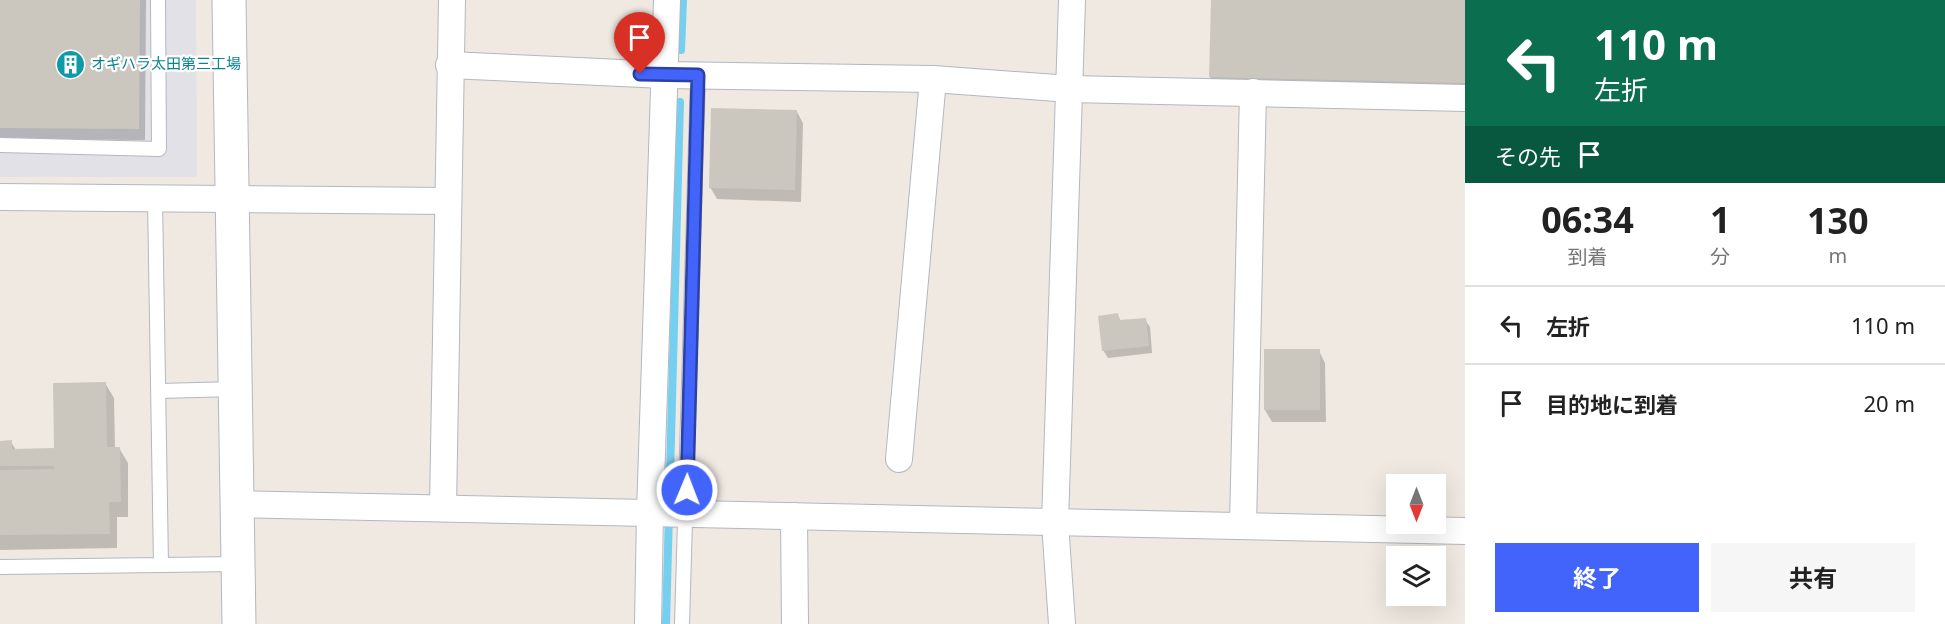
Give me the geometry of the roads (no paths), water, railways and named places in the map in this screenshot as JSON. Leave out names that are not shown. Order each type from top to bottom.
[{"type":"street","points":[[229,0],[239,624]]},
{"type":"street","points":[[443,507],[449,65],[452,0]]},
{"type":"street","points":[[648,624],[667,0]]},
{"type":"street","points":[[1062,624],[1055,523],[1072,0]]},
{"type":"street","points":[[449,65],[664,75],[933,79],[1070,89],[1465,98]]},
{"type":"street","points":[[899,459],[933,79]]},
{"type":"street","points":[[1243,525],[1253,92]]},
{"type":"street","points":[[0,197],[447,201]]},
{"type":"street","points":[[237,504],[1465,531]]},
{"type":"street","points":[[794,516],[795,624]]},
{"type":"lane","points":[[0,145],[159,149],[158,0]]},
{"type":"lane","points":[[682,624],[698,75]]},
{"type":"lane","points":[[155,199],[161,565]]},
{"type":"lane","points":[[159,391],[235,389]]},
{"type":"lane","points":[[0,567],[238,564]]},
{"type":"waterway","points":[[681,50],[683,0]]},
{"type":"waterway","points":[[666,624],[680,102]]},
{"type":"place","name":"オギハラ太田第三工場","points":[[70,64]]}]
